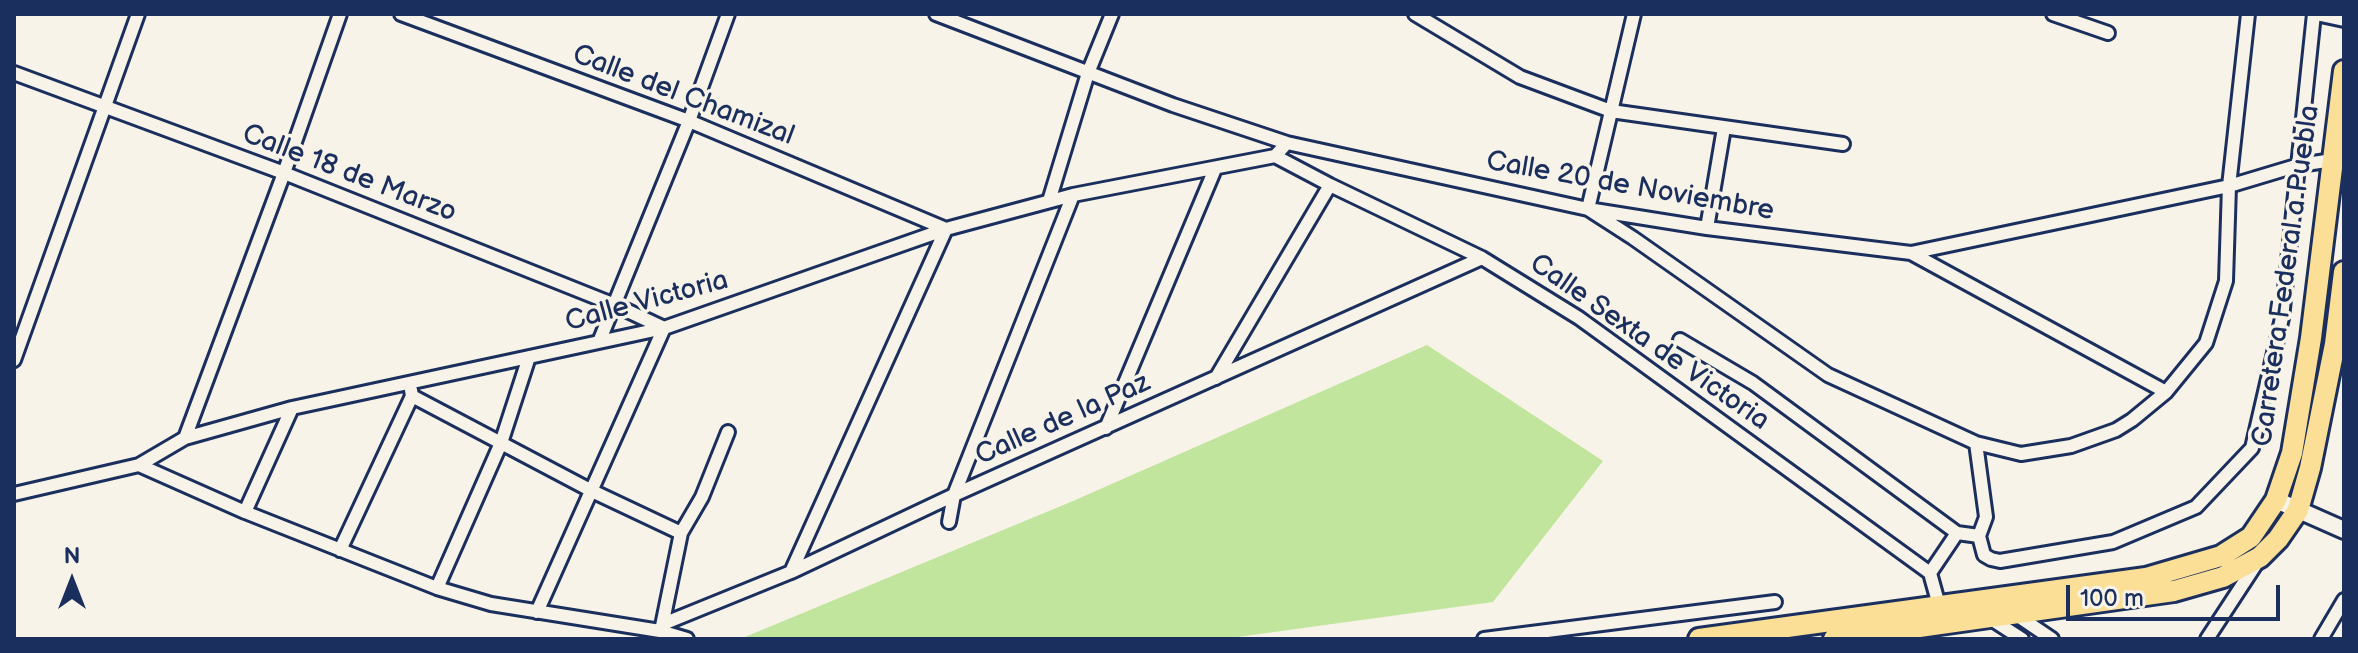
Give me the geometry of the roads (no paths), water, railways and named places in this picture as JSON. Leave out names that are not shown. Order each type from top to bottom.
[{"type":"main road","name":"Carretera Federal a Puebla","points":[[1699,639],[1942,614],[1990,618],[2015,614],[2045,600],[2146,578],[2221,556],[2251,537],[2276,500],[2292,453],[2311,338],[2344,71]]},
{"type":"main road","name":"Carretera Federal a Puebla","points":[[1834,639],[1942,614],[1972,601],[1998,597],[2045,600],[2174,591],[2223,577],[2260,557],[2278,539],[2298,510],[2340,346],[2344,272]]},
{"type":"street","points":[[14,360],[138,14]]},
{"type":"street","points":[[185,438],[340,14]]},
{"type":"street","name":"Calle del Chamizal","points":[[401,14],[689,121],[946,229]]},
{"type":"street","points":[[599,342],[689,121],[728,14]]},
{"type":"street","name":"Calle 20 de Noviembre","points":[[936,14],[1173,105],[1287,143],[1588,209],[1707,228],[1911,253],[2229,186],[2299,165],[2333,160]]},
{"type":"street","points":[[1049,201],[1088,73],[1112,14]]},
{"type":"street","points":[[1415,14],[1520,77],[1611,111],[1843,144]]},
{"type":"street","points":[[1634,14],[1588,209],[1828,375],[1976,443],[2021,454],[2071,446],[2116,430],[2166,392],[2206,343],[2226,281],[2229,186],[2248,14]]},
{"type":"street","points":[[2053,14],[2108,33]]},
{"type":"street","points":[[1976,443],[1986,517],[1979,536],[1984,555],[2000,561],[2113,542],[2196,507],[2252,448],[2282,318],[2315,14],[2344,20]]},
{"type":"street","name":"Calle 18 de Marzo","points":[[14,73],[284,173],[615,305],[664,328]]},
{"type":"street","points":[[1707,228],[1724,128]]},
{"type":"street","points":[[1275,156],[1287,143]]},
{"type":"street","name":"Calle Victoria","points":[[14,494],[139,465],[185,438],[292,408],[664,328],[946,229],[1049,201],[1275,156]]},
{"type":"street","name":"Calle Sexta de Victoria","points":[[1275,156],[1482,258],[1579,318],[1930,573]]},
{"type":"street","points":[[1106,428],[1215,169]]},
{"type":"street","points":[[1216,378],[1330,185]]},
{"type":"street","points":[[949,522],[954,495],[1073,195]]},
{"type":"street","points":[[791,572],[946,229]]},
{"type":"street","points":[[1911,253],[2166,392]]},
{"type":"street","name":"Calle de la Paz","points":[[661,627],[791,572],[954,495],[1482,258]]},
{"type":"street","points":[[537,612],[664,328]]},
{"type":"street","points":[[2311,338],[2340,346]]},
{"type":"street","points":[[1680,340],[1753,383],[1957,533],[1979,536]]},
{"type":"street","points":[[437,588],[501,443],[529,357]]},
{"type":"street","points":[[340,550],[412,396],[409,382]]},
{"type":"street","points":[[412,396],[592,491],[681,533]]},
{"type":"street","points":[[245,512],[292,408]]},
{"type":"street","points":[[661,627],[681,533],[702,497],[728,432]]},
{"type":"street","points":[[139,465],[245,512],[437,588],[491,604],[661,627],[687,639]]},
{"type":"street","points":[[2276,500],[2344,530]]},
{"type":"street","points":[[1942,614],[1930,573],[1957,533]]},
{"type":"street","points":[[2207,639],[2260,557]]},
{"type":"street","points":[[1998,597],[2015,614],[2052,639]]},
{"type":"street","points":[[2321,639],[2344,600]]},
{"type":"street","points":[[1972,601],[1990,618],[2022,639]]},
{"type":"street","points":[[1484,639],[1775,602]]}]
